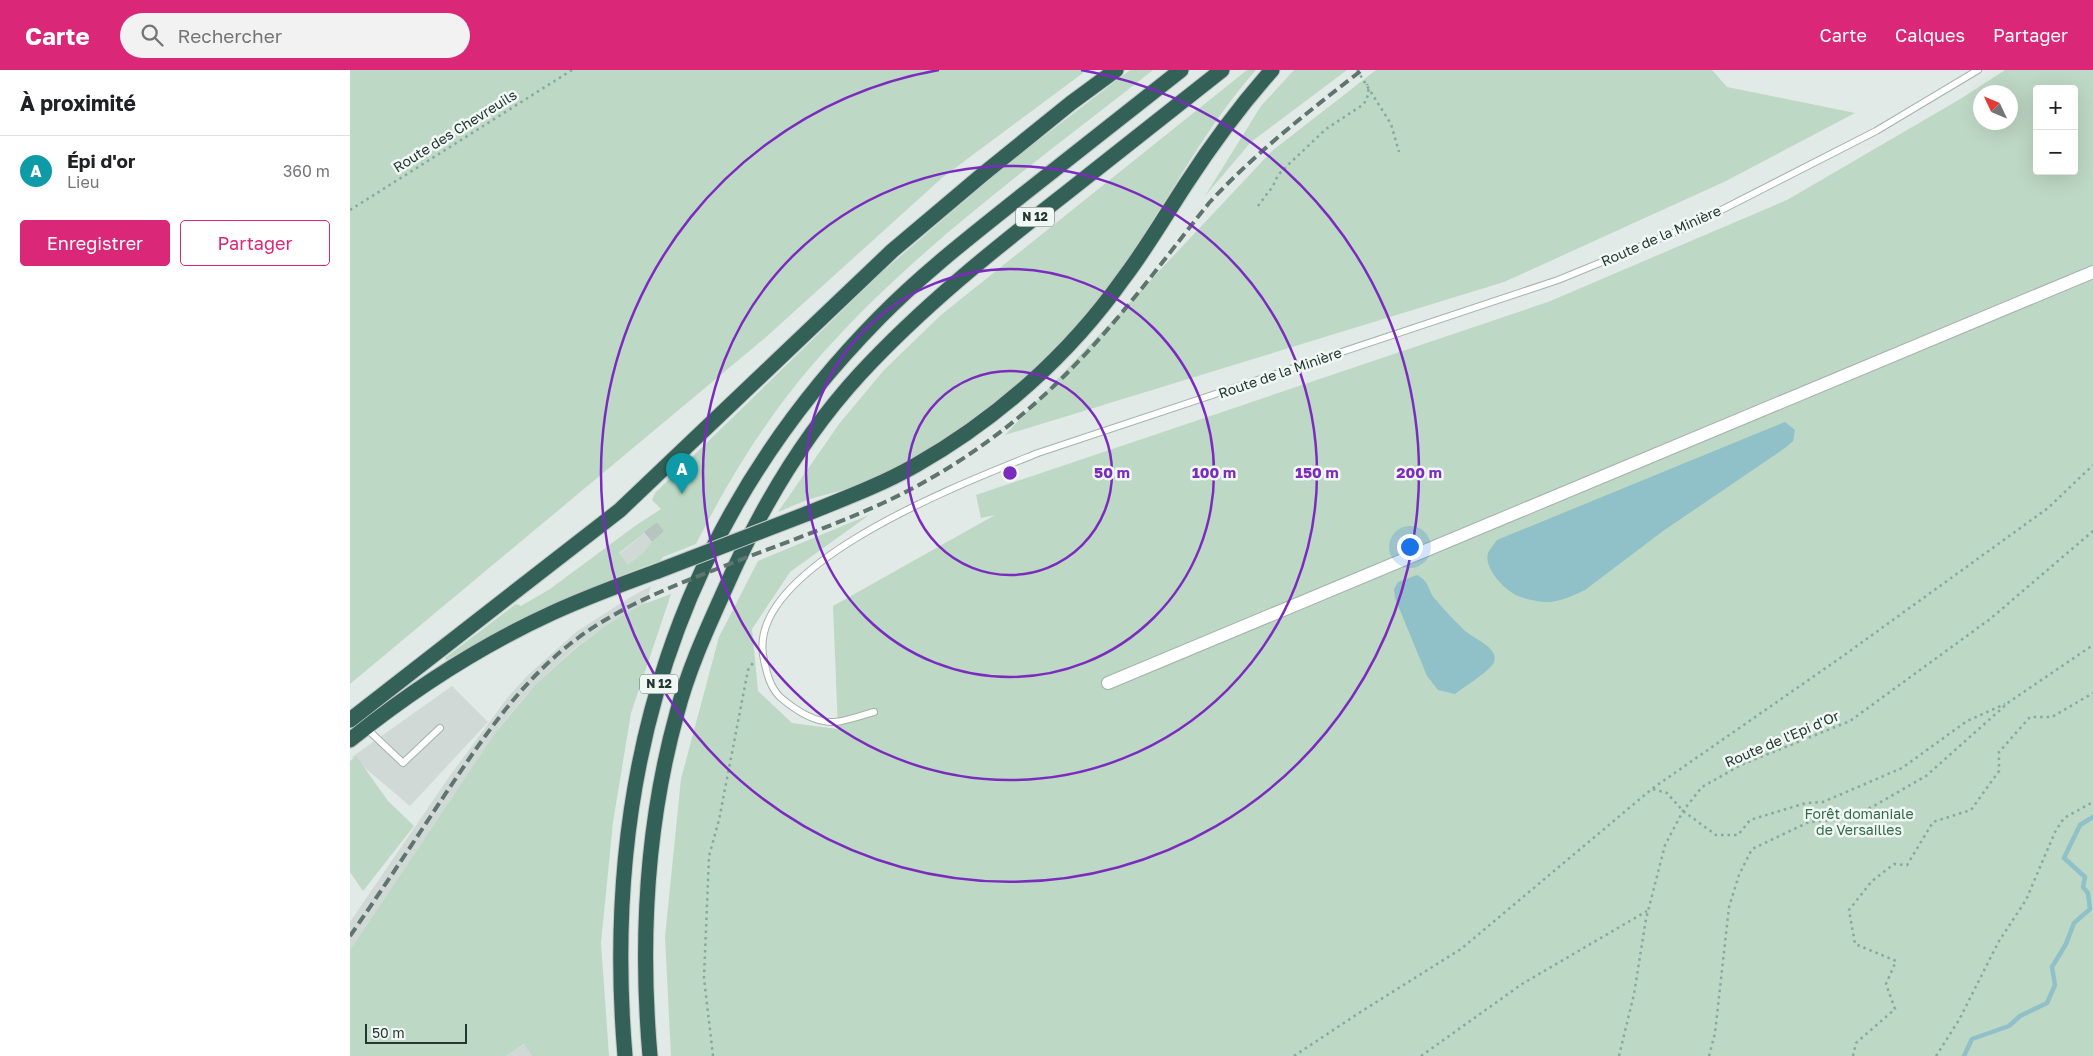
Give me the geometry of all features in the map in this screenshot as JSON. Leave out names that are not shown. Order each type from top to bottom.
[{"type":"highway","points":[[350,720],[620,510],[892,251],[1011,150],[1116,70]]},
{"type":"highway","name":"N 12","points":[[625,1056],[621,980],[621,917],[624,857],[640,756],[652,704],[670,650],[693,592],[744,489],[806,400],[840,358],[881,316],[972,235],[1181,70]]},
{"type":"highway","name":"N 12","points":[[650,1056],[645,921],[649,864],[663,769],[677,711],[695,657],[741,551],[766,502],[824,418],[859,376],[898,335],[998,246],[1222,70]]},
{"type":"highway","points":[[350,740],[434,680],[502,639],[575,603],[879,484],[933,455],[992,415],[1045,369],[1089,322],[1123,280],[1212,146],[1272,70]]},
{"type":"street","points":[[1108,683],[2093,272]]},
{"type":"lane","name":"Route de la Minière","points":[[874,712],[834,722],[817,720],[789,705],[774,691],[761,651],[767,621],[784,593],[814,566],[880,524],[957,486],[1038,453],[1558,280],[1681,230],[1876,131],[1978,70]]},
{"type":"lane","points":[[366,728],[403,763],[440,728]]},
{"type":"path","name":"Route des Chevreuils","points":[[350,210],[572,70]]},
{"type":"path","points":[[1357,70],[1391,124],[1399,152]]},
{"type":"path","points":[[1258,206],[1278,176],[1289,164],[1326,129],[1364,104],[1369,94],[1367,84]]},
{"type":"path","points":[[1294,1056],[1461,949],[1653,788],[1843,656],[2048,508],[2093,465]]},
{"type":"path","name":"Route de l'Epi d'Or","points":[[1619,1056],[1634,994],[1648,910],[1665,845],[1683,811],[1702,787],[1741,764],[1850,721],[1990,619],[2093,531]]},
{"type":"path","points":[[1709,1056],[1715,1032],[1729,907],[1739,875],[1752,848],[1808,822],[1842,819],[1872,807],[1926,776],[2009,702],[2093,645]]},
{"type":"path","points":[[713,1056],[704,978],[709,856],[719,820],[748,670],[761,651]]},
{"type":"path","points":[[1853,1056],[1856,1043],[1895,1009],[1886,984],[1896,961],[1855,944],[1849,910],[1872,881],[1894,864],[1907,865],[1933,822],[1971,810],[1999,771],[1999,752],[2030,717],[2052,717],[2093,693]]},
{"type":"path","points":[[1653,788],[1667,793],[1683,811],[1716,835],[1738,835],[1750,820],[1806,803],[1824,802],[1902,768],[1967,721],[2009,702]]},
{"type":"path","points":[[1936,1056],[1959,1020],[1999,941],[2026,900],[2055,832],[2064,818],[2093,802]]},
{"type":"path","points":[[1421,1056],[1522,984],[1648,910]]},
{"type":"shaded area","points":[[657,523],[663,531],[645,551],[628,565],[619,554]]},
{"type":"shaded area","points":[[651,586],[646,603],[605,626],[575,648],[535,685],[510,714],[495,733],[350,950],[350,922],[449,777],[508,697],[527,676],[576,632]]},
{"type":"shaded area","points":[[452,686],[488,722],[410,806],[352,757]]},
{"type":"shaded area","points":[[525,1044],[532,1056],[506,1056]]},
{"type":"green space","points":[[350,70],[1087,70],[943,177],[765,338],[350,684]]},
{"type":"green space","points":[[1130,70],[1153,70],[986,201],[946,235],[868,306],[831,344],[792,390],[756,439],[696,544],[551,606],[446,660],[445,658],[516,604],[521,606],[550,589],[661,509],[652,500],[655,493],[881,273],[1005,166]],"holes":[[[657,523],[663,531],[645,551],[628,565],[619,553]]]},
{"type":"green space","points":[[1247,70],[1256,70],[1217,119],[1116,276],[1065,338],[1036,366],[975,418],[907,461],[858,485],[807,500],[778,512],[839,424],[884,370],[941,315]]},
{"type":"green space","points":[[1294,70],[1347,70],[1251,142],[1205,196],[1261,106]]},
{"type":"green space","points":[[1376,70],[1712,70],[1727,87],[1855,113],[1726,181],[1504,282],[1005,435],[1272,151]]},
{"type":"green space","name":"Forêt domaniale de Versailles","points":[[2005,70],[2093,70],[2093,1056],[671,1056],[665,937],[681,779],[719,637],[758,561],[869,515],[790,572],[752,629],[758,691],[792,723],[838,729],[833,606],[995,515],[981,518],[976,495],[1548,302],[1787,200],[1973,91],[1973,130],[2018,130],[2018,85],[1982,85]]},
{"type":"green space","points":[[671,594],[631,713],[613,822],[601,943],[609,1056],[532,1056],[524,1044],[506,1056],[350,1056],[350,950],[495,733],[535,685],[576,648],[605,626],[641,605]]},
{"type":"green space","points":[[356,756],[388,801],[414,826],[363,891],[350,872],[350,761]]},
{"type":"water","points":[[1785,422],[1795,430],[1793,441],[1785,448],[1663,531],[1585,590],[1567,598],[1548,602],[1519,596],[1511,592],[1498,580],[1488,564],[1488,553],[1497,540]]},
{"type":"water","points":[[1417,575],[1424,580],[1432,595],[1449,615],[1464,630],[1489,648],[1495,657],[1494,662],[1487,670],[1455,694],[1438,690],[1427,676],[1395,598],[1394,589],[1398,582]]},
{"type":"building","points":[[657,523],[663,531],[652,541],[645,532]]},
{"type":"waterway","points":[[1964,1056],[1972,1039],[2009,1026],[2020,1016],[2047,1003],[2055,985],[2052,967],[2066,944],[2074,923],[2090,909],[2088,893],[2083,887],[2085,877],[2064,858],[2080,825],[2093,817]]},
{"type":"railway","points":[[350,936],[486,735],[517,696],[551,660],[586,632],[637,603],[691,579],[883,503],[931,478],[998,434],[1059,381],[1080,360],[1137,294],[1209,203],[1283,133],[1362,70]]},
{"type":"place","name":"Épi d'or","points":[[682,494]]}]
